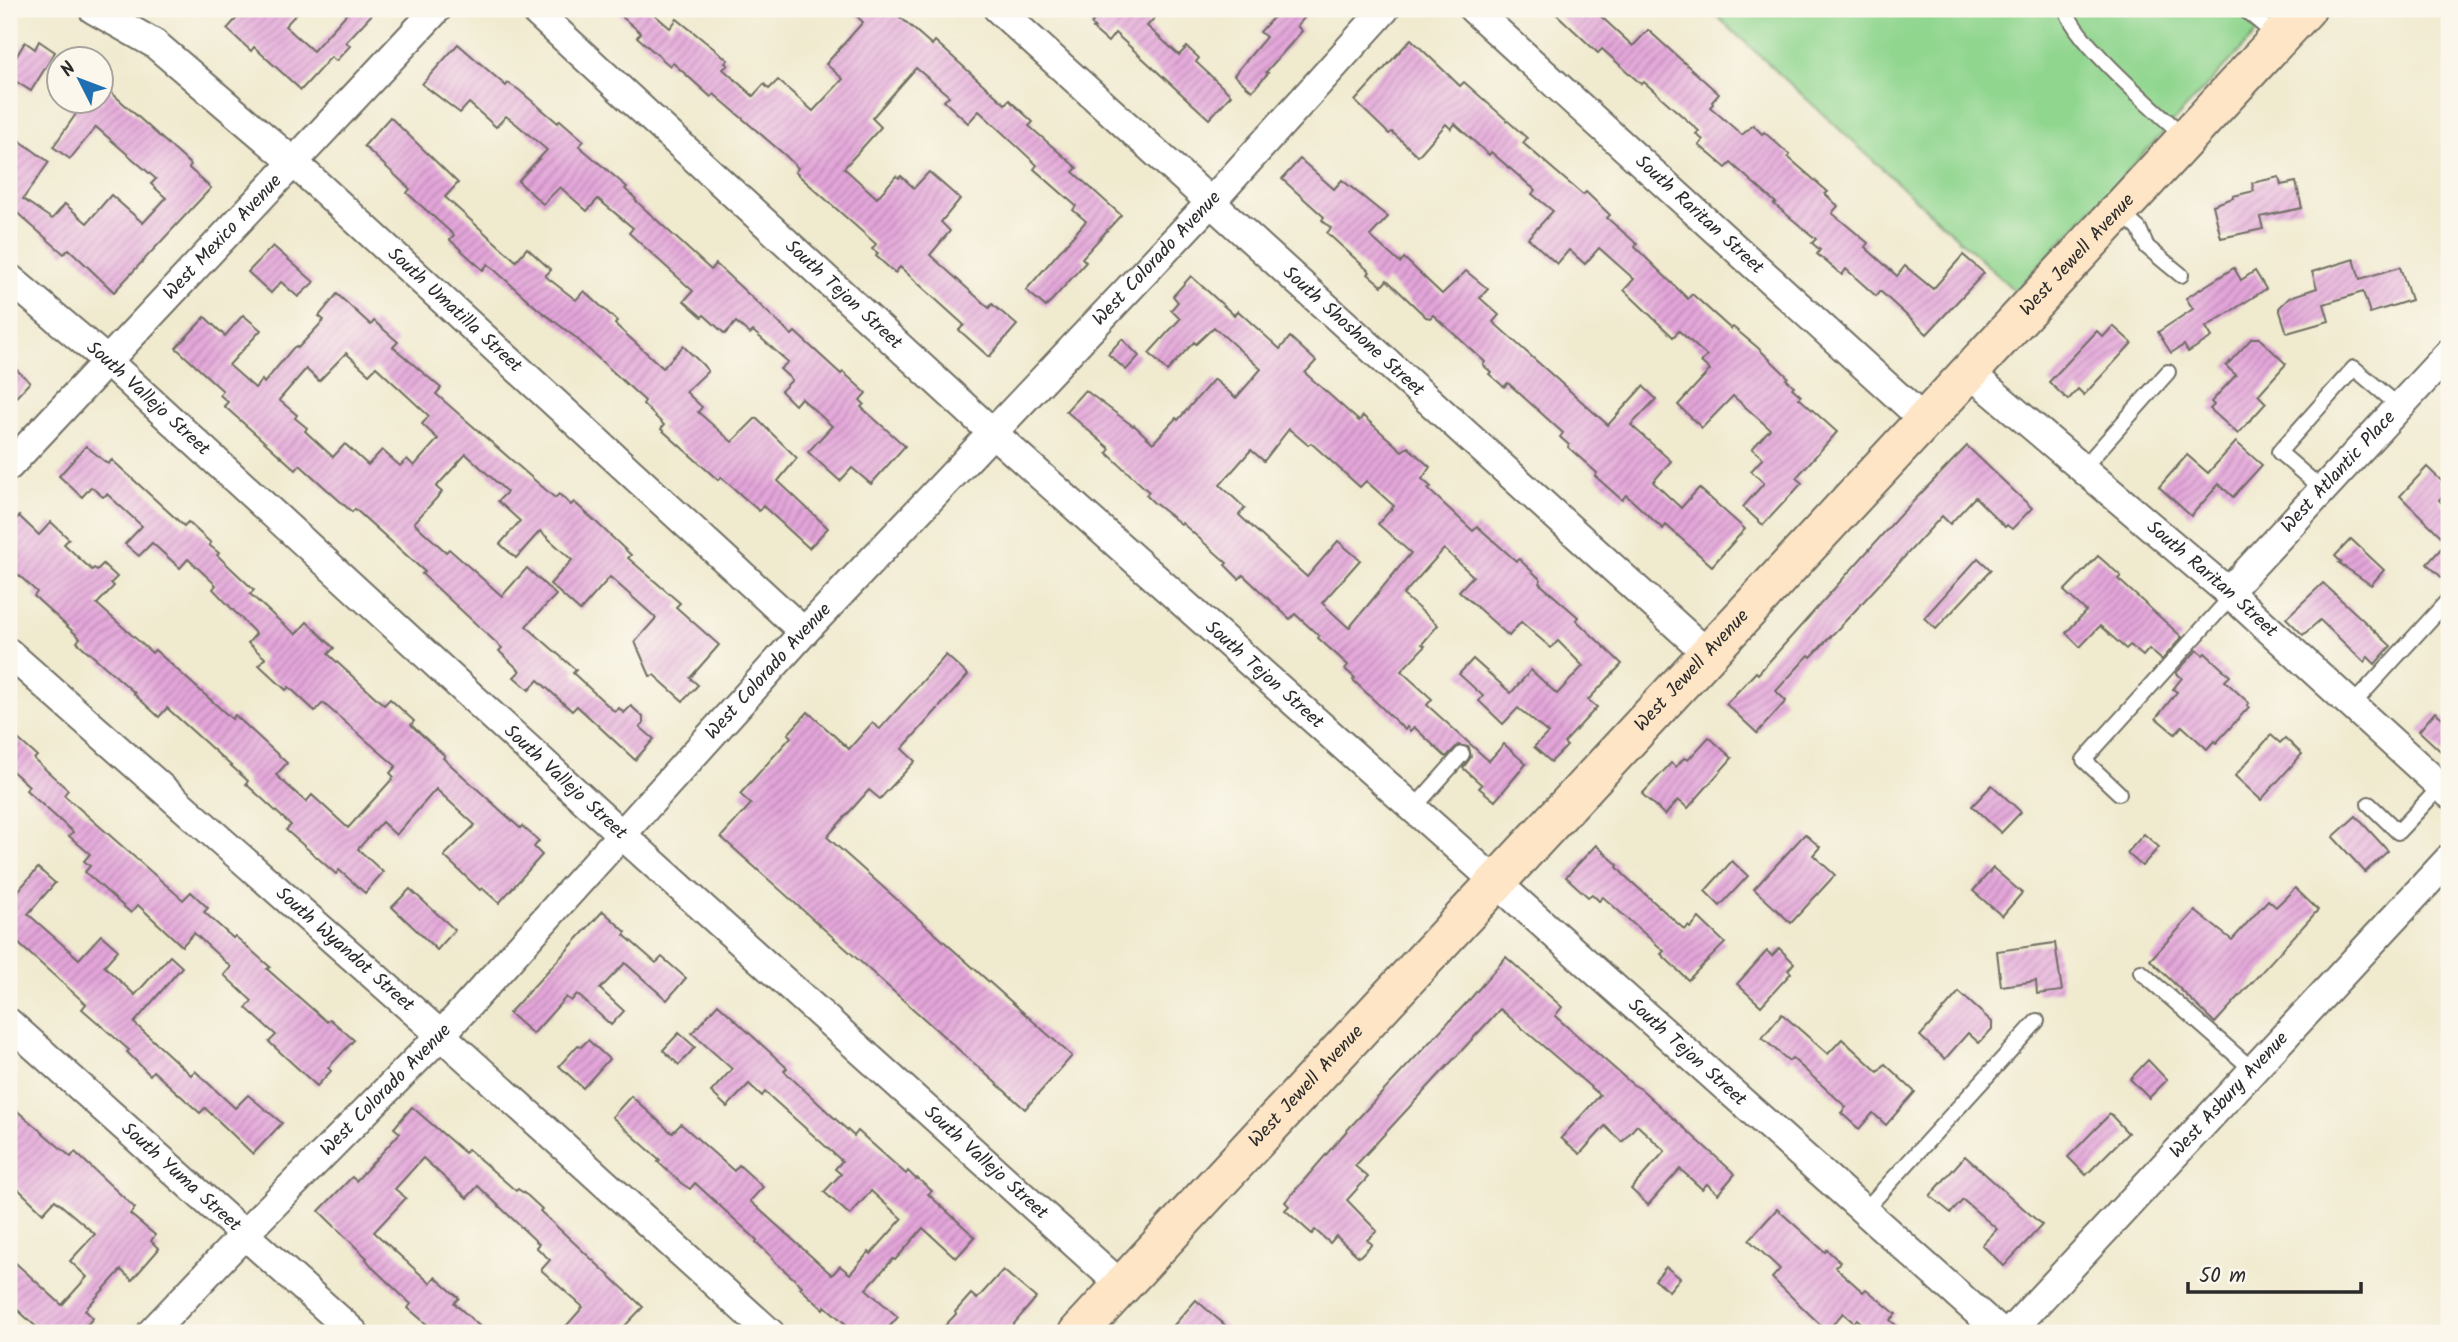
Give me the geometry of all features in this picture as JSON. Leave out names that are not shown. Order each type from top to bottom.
[{"type":"street","name":"South Umatilla Street","points":[[93,9],[155,44],[292,161],[804,632]]},
{"type":"street","name":"West Mexico Avenue","points":[[9,466],[437,9]]},
{"type":"street","name":"South Tejon Street","points":[[533,9],[993,433],[2001,1333]]},
{"type":"street","name":"South Shoshone Street","points":[[998,9],[1708,654]]},
{"type":"street","name":"West Colorado Avenue","points":[[151,1333],[441,1035],[804,632],[1210,203],[1385,9]]},
{"type":"street","name":"South Raritan Street","points":[[1473,9],[1925,421]]},
{"type":"street","name":"West Jewell Avenue","points":[[1078,1333],[2306,9]]},
{"type":"street","name":"South Vallejo Street","points":[[9,278],[106,360],[621,834],[1122,1286]]},
{"type":"street","name":"West Atlantic Place","points":[[2230,594],[2449,353]]},
{"type":"street","name":"South Raritan Street","points":[[1970,373],[2230,594],[2445,790]]},
{"type":"street","name":"South Wyandot Street","points":[[9,653],[441,1035],[770,1333]]},
{"type":"street","name":"West Asbury Avenue","points":[[2009,1333],[2449,859]]},
{"type":"street","name":"South Yuma Street","points":[[9,1023],[354,1333]]},
{"type":"lane","points":[[2067,9],[2067,15],[2086,42],[2186,138]]},
{"type":"lane","points":[[2244,9],[2279,38]]},
{"type":"lane","points":[[2120,211],[2139,229],[2147,247],[2181,275]]},
{"type":"lane","points":[[2323,490],[2279,452],[2354,368],[2400,407]]},
{"type":"lane","points":[[2082,468],[2168,372]]},
{"type":"lane","points":[[2119,793],[2084,760],[2230,594]]},
{"type":"lane","points":[[2352,705],[2449,599]]},
{"type":"lane","points":[[1413,809],[1462,754]]},
{"type":"lane","points":[[2369,804],[2398,832],[2445,790]]},
{"type":"lane","points":[[2141,972],[2253,1070]]},
{"type":"lane","points":[[1864,1211],[2038,1021]]},
{"type":"green space","points":[[1709,9],[2279,9],[2015,291]]},
{"type":"building","points":[[245,9],[301,9],[285,26],[313,51],[351,9],[377,9],[346,42],[350,46],[336,61],[331,57],[301,90],[254,47],[251,51],[227,29]]},
{"type":"building","points":[[613,9],[648,9],[670,28],[677,19],[728,60],[725,63],[728,65],[723,69],[753,96],[764,84],[769,89],[778,80],[813,111],[843,79],[826,64],[863,22],[849,9],[891,9],[932,45],[935,41],[1005,104],[1009,100],[1033,122],[1029,126],[1077,168],[1073,172],[1121,215],[1082,258],[1086,262],[1046,307],[1026,290],[1086,221],[1073,210],[1076,206],[1034,169],[1037,165],[979,111],[968,123],[944,101],[949,96],[916,68],[872,118],[881,127],[844,168],[877,198],[896,176],[901,176],[914,188],[929,172],[960,199],[941,222],[950,231],[930,255],[989,308],[992,304],[1017,325],[989,357],[959,330],[964,325],[900,267],[895,273],[876,256],[878,253],[872,249],[876,244],[795,172],[798,168],[786,156],[714,94],[711,97],[673,63],[670,66],[637,37],[641,33]]},
{"type":"building","points":[[1077,9],[1163,9],[1147,26],[1179,55],[1187,47],[1199,58],[1196,62],[1231,95],[1209,119],[1115,33],[1108,42],[1093,29],[1093,22]]},
{"type":"building","points":[[1281,9],[1312,9],[1297,26],[1302,31],[1252,91],[1234,75],[1266,37],[1260,32]]},
{"type":"building","points":[[1551,9],[1593,9],[1633,46],[1648,30],[1719,94],[1710,107],[1742,135],[1753,125],[1762,134],[1764,132],[1828,192],[1825,194],[1838,206],[1832,213],[1868,243],[1865,247],[1897,276],[1905,266],[1933,289],[1963,255],[1984,273],[1927,334],[1880,291],[1876,296],[1846,269],[1842,275],[1817,254],[1820,250],[1812,243],[1816,239],[1731,163],[1726,168],[1699,145],[1703,140],[1696,134],[1699,131],[1602,49],[1598,53]]},
{"type":"building","points":[[1411,39],[1460,86],[1464,82],[1527,138],[1523,143],[1583,195],[1586,192],[1610,215],[1607,218],[1637,244],[1635,247],[1688,299],[1692,294],[1731,329],[1733,327],[1757,347],[1788,377],[1786,379],[1794,386],[1792,388],[1801,396],[1799,398],[1837,432],[1796,478],[1802,483],[1763,525],[1743,507],[1764,483],[1751,471],[1763,458],[1752,449],[1770,429],[1733,396],[1702,428],[1678,405],[1710,370],[1701,362],[1707,356],[1679,331],[1673,337],[1624,290],[1634,279],[1599,248],[1585,264],[1569,250],[1557,264],[1528,238],[1553,211],[1532,194],[1535,190],[1491,152],[1489,155],[1455,124],[1451,129],[1446,124],[1418,156],[1392,132],[1389,134],[1355,101]]},
{"type":"building","points":[[39,41],[46,46],[46,67],[31,91],[9,77],[9,69],[25,42],[35,49]]},
{"type":"building","points":[[458,44],[506,86],[508,83],[519,90],[558,123],[560,120],[584,141],[579,146],[627,187],[625,189],[635,200],[711,270],[716,264],[792,335],[795,332],[866,393],[860,400],[864,404],[861,407],[905,446],[871,484],[852,468],[840,481],[808,452],[832,426],[801,398],[795,405],[781,391],[792,380],[780,369],[788,362],[753,331],[750,334],[736,322],[725,334],[704,315],[702,317],[684,301],[693,291],[629,233],[633,228],[598,199],[587,211],[560,187],[543,204],[518,181],[547,150],[506,116],[496,127],[469,103],[460,113],[422,84]]},
{"type":"building","points":[[116,97],[191,165],[189,168],[211,188],[114,292],[69,249],[64,254],[15,211],[9,221],[9,133],[49,162],[23,199],[52,219],[65,204],[87,223],[111,195],[143,223],[166,198],[151,184],[156,179],[96,127],[70,159],[53,147],[75,116],[116,116]]},
{"type":"building","points":[[390,117],[458,183],[445,197],[516,261],[527,248],[551,270],[545,276],[576,300],[584,291],[663,368],[683,346],[702,364],[708,371],[686,392],[702,407],[698,412],[732,442],[756,418],[797,458],[778,481],[828,528],[809,548],[763,506],[759,511],[721,477],[718,480],[661,429],[664,425],[643,404],[645,401],[575,337],[538,309],[488,264],[483,270],[450,240],[454,235],[407,193],[410,189],[364,146]]},
{"type":"building","points":[[1300,159],[1334,189],[1342,180],[1388,217],[1370,236],[1400,263],[1404,258],[1442,294],[1466,271],[1488,289],[1480,298],[1499,315],[1493,322],[1608,425],[1643,386],[1656,399],[1631,425],[1671,461],[1653,482],[1681,508],[1699,488],[1745,529],[1712,566],[1666,525],[1663,529],[1626,495],[1622,500],[1595,476],[1597,473],[1560,437],[1563,433],[1508,383],[1504,387],[1489,374],[1491,372],[1483,365],[1485,362],[1433,315],[1426,317],[1387,280],[1382,286],[1368,274],[1370,272],[1327,233],[1331,228],[1322,220],[1324,217],[1282,179]]},
{"type":"building","points":[[2279,177],[2281,185],[2296,182],[2302,208],[2260,217],[2263,229],[2221,238],[2213,205],[2254,191],[2252,183]]},
{"type":"building","points":[[273,246],[314,282],[298,297],[281,282],[271,293],[248,272]]},
{"type":"building","points":[[2354,259],[2360,279],[2400,267],[2411,300],[2370,313],[2363,292],[2324,304],[2329,321],[2287,333],[2279,308],[2290,297],[2317,288],[2312,272]]},
{"type":"building","points":[[2234,268],[2241,280],[2255,271],[2266,289],[2206,327],[2212,337],[2188,352],[2184,345],[2171,353],[2158,332],[2193,309],[2186,298]]},
{"type":"building","points":[[1191,276],[1234,315],[1238,311],[1280,349],[1290,337],[1316,361],[1305,373],[1359,421],[1363,416],[1402,451],[1408,447],[1430,467],[1422,479],[1431,487],[1428,489],[1473,531],[1477,526],[1516,561],[1519,559],[1541,580],[1539,583],[1578,617],[1576,620],[1622,664],[1588,700],[1597,707],[1564,743],[1567,746],[1551,762],[1534,747],[1548,733],[1518,708],[1503,724],[1479,701],[1483,696],[1459,674],[1473,659],[1511,693],[1531,670],[1557,694],[1583,666],[1558,641],[1551,648],[1521,622],[1509,636],[1459,591],[1473,576],[1444,549],[1403,595],[1438,625],[1422,644],[1425,646],[1401,671],[1432,699],[1427,705],[1489,761],[1504,744],[1526,764],[1495,801],[1479,788],[1482,785],[1463,768],[1471,757],[1469,747],[1458,745],[1446,757],[1414,727],[1410,731],[1407,727],[1405,730],[1353,680],[1355,678],[1345,669],[1348,665],[1318,638],[1319,636],[1295,614],[1290,619],[1243,575],[1239,579],[1225,565],[1227,563],[1182,523],[1153,502],[1146,495],[1149,492],[1107,453],[1110,449],[1066,411],[1085,390],[1134,425],[1153,443],[1176,418],[1178,420],[1214,379],[1236,398],[1261,369],[1214,327],[1196,344],[1194,342],[1167,371],[1149,353],[1180,319],[1171,310],[1178,302],[1173,296]],"holes":[[[1289,429],[1308,445],[1311,443],[1360,487],[1366,481],[1394,506],[1378,524],[1411,553],[1349,628],[1322,603],[1360,560],[1338,541],[1307,577],[1239,515],[1245,508],[1220,485],[1251,450],[1264,461]]]},
{"type":"building","points":[[337,294],[371,325],[374,321],[398,342],[393,347],[441,388],[436,394],[555,498],[559,494],[571,505],[574,502],[631,555],[628,558],[680,603],[676,607],[719,645],[690,678],[698,685],[683,701],[654,675],[650,676],[635,642],[656,618],[610,577],[580,611],[550,584],[572,560],[540,531],[516,558],[500,544],[520,521],[498,501],[507,492],[466,454],[436,487],[442,492],[414,523],[446,552],[449,549],[502,596],[527,568],[556,595],[526,626],[576,670],[573,673],[615,712],[619,708],[624,713],[631,706],[643,717],[640,727],[654,739],[635,760],[577,706],[572,711],[538,680],[529,690],[514,677],[520,671],[499,651],[502,648],[422,574],[425,572],[355,509],[352,512],[300,465],[296,470],[224,406],[228,402],[220,395],[223,391],[176,348],[205,317],[225,336],[243,315],[261,330],[229,365],[255,388],[262,380],[264,383],[293,348],[298,348],[324,320],[319,316]],"holes":[[[346,353],[369,374],[376,367],[429,416],[422,424],[438,439],[414,466],[407,459],[400,466],[382,450],[368,465],[345,444],[333,457],[305,431],[307,428],[295,418],[297,415],[279,400],[306,369],[319,381]]]},
{"type":"building","points":[[2113,326],[2132,343],[2084,395],[2078,389],[2068,400],[2049,382],[2097,331],[2103,337]]},
{"type":"building","points":[[2252,338],[2259,338],[2286,364],[2258,395],[2266,403],[2238,434],[2210,409],[2214,405],[2211,402],[2236,375],[2226,366]]},
{"type":"building","points":[[1122,339],[1139,356],[1126,370],[1108,354]]},
{"type":"building","points":[[9,363],[30,382],[9,405]]},
{"type":"building","points":[[2236,442],[2262,465],[2233,497],[2219,484],[2191,516],[2159,487],[2187,455],[2208,473]]},
{"type":"building","points":[[86,446],[108,464],[112,460],[184,526],[188,522],[211,543],[209,545],[219,553],[217,555],[254,590],[250,594],[282,623],[296,634],[307,622],[334,648],[328,654],[384,705],[390,699],[414,721],[411,725],[445,756],[443,758],[520,828],[522,826],[539,841],[534,847],[542,855],[499,903],[482,888],[480,890],[444,856],[475,825],[436,789],[396,835],[382,822],[358,849],[383,872],[365,893],[339,870],[336,874],[286,830],[291,825],[246,784],[248,781],[167,708],[159,717],[77,642],[80,638],[34,596],[37,592],[9,566],[9,527],[19,516],[39,535],[51,522],[69,539],[64,544],[92,570],[97,570],[103,564],[117,577],[111,583],[114,586],[97,604],[152,653],[155,650],[232,719],[235,715],[287,763],[276,775],[306,802],[312,795],[348,828],[394,777],[390,773],[396,766],[323,703],[315,711],[289,687],[286,690],[259,665],[265,658],[248,643],[256,634],[213,589],[216,585],[188,559],[180,568],[152,543],[139,556],[125,544],[142,526],[107,494],[103,497],[91,487],[82,497],[59,476]]},
{"type":"building","points":[[1967,446],[2032,508],[2012,529],[2007,525],[2005,527],[1975,497],[1950,524],[1942,516],[1852,614],[1776,691],[1786,701],[1757,733],[1726,704],[1756,672],[1758,674],[1899,516]]},
{"type":"building","points":[[2427,467],[2449,488],[2439,500],[2449,510],[2449,584],[2427,564],[2447,542],[2400,496]]},
{"type":"building","points":[[2351,539],[2384,570],[2371,585],[2339,563],[2341,562],[2335,556]]},
{"type":"building","points":[[2098,556],[2121,576],[2118,579],[2182,637],[2162,660],[2149,649],[2143,656],[2130,645],[2126,649],[2100,626],[2080,647],[2066,633],[2086,611],[2064,591]]},
{"type":"building","points":[[1978,558],[1991,570],[1936,629],[1924,618]]},
{"type":"building","points":[[2323,583],[2391,646],[2375,664],[2368,657],[2364,662],[2320,620],[2303,635],[2286,618]]},
{"type":"building","points":[[2197,650],[2203,655],[2205,653],[2230,676],[2225,681],[2249,703],[2249,707],[2216,743],[2214,741],[2207,749],[2182,726],[2175,734],[2156,718],[2177,692],[2173,689],[2182,678],[2176,673]]},
{"type":"building","points":[[946,655],[968,675],[902,749],[915,761],[880,799],[869,790],[827,837],[1072,1056],[1025,1109],[721,837],[751,804],[740,794],[791,737],[788,734],[808,712],[849,749],[872,723],[880,729]]},
{"type":"building","points":[[2435,712],[2445,720],[2449,715],[2449,759],[2419,731]]},
{"type":"building","points":[[9,731],[37,756],[34,759],[68,790],[64,795],[183,900],[191,892],[208,908],[204,912],[270,967],[267,969],[327,1022],[330,1019],[354,1040],[328,1068],[331,1071],[317,1086],[269,1042],[276,1035],[246,1008],[252,1001],[224,975],[231,967],[194,933],[182,946],[138,905],[131,913],[85,872],[90,866],[84,861],[90,854],[69,836],[73,832],[26,790],[29,786],[9,768]]},
{"type":"building","points":[[2271,735],[2280,743],[2285,738],[2302,754],[2261,800],[2235,776]]},
{"type":"building","points":[[1709,737],[1732,758],[1688,808],[1678,800],[1665,815],[1642,794],[1671,763],[1676,767],[1684,758],[1688,760]]},
{"type":"building","points":[[1992,785],[2021,812],[2001,833],[1972,806]]},
{"type":"building","points":[[2356,816],[2388,851],[2365,872],[2333,837]]},
{"type":"building","points":[[1805,834],[1820,847],[1813,855],[1835,875],[1791,923],[1754,889]]},
{"type":"building","points":[[2144,834],[2159,847],[2142,866],[2127,853]]},
{"type":"building","points":[[1596,845],[1618,865],[1624,875],[1685,930],[1699,918],[1725,943],[1688,980],[1661,954],[1664,951],[1603,897],[1599,901],[1592,894],[1588,897],[1566,877]]},
{"type":"building","points":[[1732,861],[1748,876],[1720,906],[1705,891]]},
{"type":"building","points":[[38,868],[55,883],[28,914],[79,959],[101,935],[118,950],[104,966],[135,995],[170,956],[182,967],[134,1023],[191,1075],[195,1071],[235,1108],[248,1095],[282,1123],[253,1154],[205,1108],[200,1113],[153,1071],[150,1075],[127,1052],[129,1050],[82,1009],[86,1004],[9,935],[9,897],[11,899]]},
{"type":"building","points":[[1993,868],[2022,893],[2002,916],[1973,891]]},
{"type":"building","points":[[2295,888],[2318,910],[2215,1023],[2150,960],[2195,911],[2232,940],[2268,900],[2276,907]]},
{"type":"building","points":[[410,889],[455,930],[437,950],[392,907]]},
{"type":"building","points":[[603,911],[626,932],[624,935],[656,963],[662,957],[686,978],[667,1000],[625,963],[600,989],[624,1011],[611,1025],[577,994],[571,1001],[566,997],[533,1034],[509,1013]]},
{"type":"building","points":[[2055,943],[2062,991],[2037,994],[2036,981],[2001,986],[1997,951]]},
{"type":"building","points":[[1779,948],[1794,963],[1788,970],[1791,973],[1761,1006],[1737,984],[1767,951],[1772,956]]},
{"type":"building","points":[[1506,957],[1562,1007],[1555,1016],[1735,1174],[1718,1194],[1707,1184],[1702,1189],[1680,1169],[1648,1205],[1631,1189],[1665,1151],[1637,1125],[1622,1142],[1605,1126],[1580,1154],[1561,1138],[1600,1095],[1500,1009],[1355,1166],[1368,1177],[1347,1200],[1377,1231],[1367,1240],[1372,1244],[1359,1257],[1336,1236],[1330,1243],[1315,1230],[1312,1234],[1285,1210],[1289,1206],[1285,1202]]},
{"type":"building","points":[[1959,992],[1992,1022],[1992,1029],[1979,1043],[1968,1033],[1945,1059],[1920,1036]]},
{"type":"building","points":[[718,1004],[787,1068],[784,1071],[854,1136],[858,1131],[906,1174],[908,1171],[917,1178],[932,1191],[928,1194],[975,1237],[956,1258],[923,1228],[895,1260],[893,1259],[866,1289],[898,1317],[884,1333],[856,1333],[825,1306],[823,1309],[772,1259],[757,1240],[695,1183],[690,1189],[681,1183],[658,1162],[660,1160],[612,1117],[631,1096],[672,1133],[681,1124],[734,1171],[739,1165],[763,1187],[750,1201],[832,1275],[840,1266],[850,1274],[869,1252],[871,1254],[902,1219],[871,1191],[850,1215],[824,1192],[841,1174],[835,1169],[842,1161],[765,1092],[762,1096],[749,1084],[727,1107],[711,1092],[732,1069],[692,1033]]},
{"type":"building","points":[[1782,1014],[1828,1054],[1842,1039],[1878,1072],[1885,1064],[1915,1092],[1886,1125],[1873,1113],[1859,1129],[1841,1113],[1846,1107],[1792,1058],[1789,1061],[1762,1038]]},
{"type":"building","points":[[679,1033],[695,1047],[679,1065],[663,1050]]},
{"type":"building","points":[[588,1040],[609,1059],[583,1088],[559,1066],[578,1045],[581,1047]]},
{"type":"building","points":[[2148,1060],[2167,1080],[2149,1098],[2130,1079]]},
{"type":"building","points":[[9,1104],[71,1157],[75,1152],[135,1208],[130,1214],[155,1235],[151,1241],[159,1249],[132,1280],[121,1270],[85,1310],[93,1318],[80,1333],[43,1333],[9,1302],[9,1257],[62,1305],[87,1277],[70,1261],[95,1234],[55,1200],[43,1213],[9,1180]]},
{"type":"building","points":[[412,1107],[465,1153],[468,1149],[516,1191],[518,1189],[528,1196],[542,1209],[540,1211],[643,1307],[618,1333],[560,1333],[583,1307],[541,1270],[550,1260],[536,1247],[539,1244],[478,1186],[467,1198],[423,1158],[395,1189],[406,1198],[374,1232],[430,1283],[435,1277],[459,1298],[454,1303],[487,1333],[437,1333],[408,1308],[411,1304],[319,1211],[352,1177],[356,1181],[400,1133],[394,1128]]},
{"type":"building","points":[[2110,1114],[2128,1133],[2086,1175],[2068,1157]]},
{"type":"building","points":[[1965,1156],[2042,1225],[2004,1266],[1982,1245],[1997,1229],[1963,1200],[1951,1213],[1930,1196]]},
{"type":"building","points":[[1777,1209],[1840,1262],[1835,1267],[1863,1292],[1866,1289],[1896,1314],[1890,1320],[1905,1333],[1872,1333],[1857,1319],[1854,1323],[1843,1313],[1827,1331],[1772,1278],[1780,1269],[1749,1240]]},
{"type":"building","points":[[1666,1267],[1680,1278],[1669,1291],[1655,1280]]},
{"type":"building","points":[[1003,1270],[1036,1298],[1006,1333],[938,1333],[971,1294],[977,1299]]},
{"type":"building","points":[[1196,1300],[1234,1333],[1167,1333]]}]
